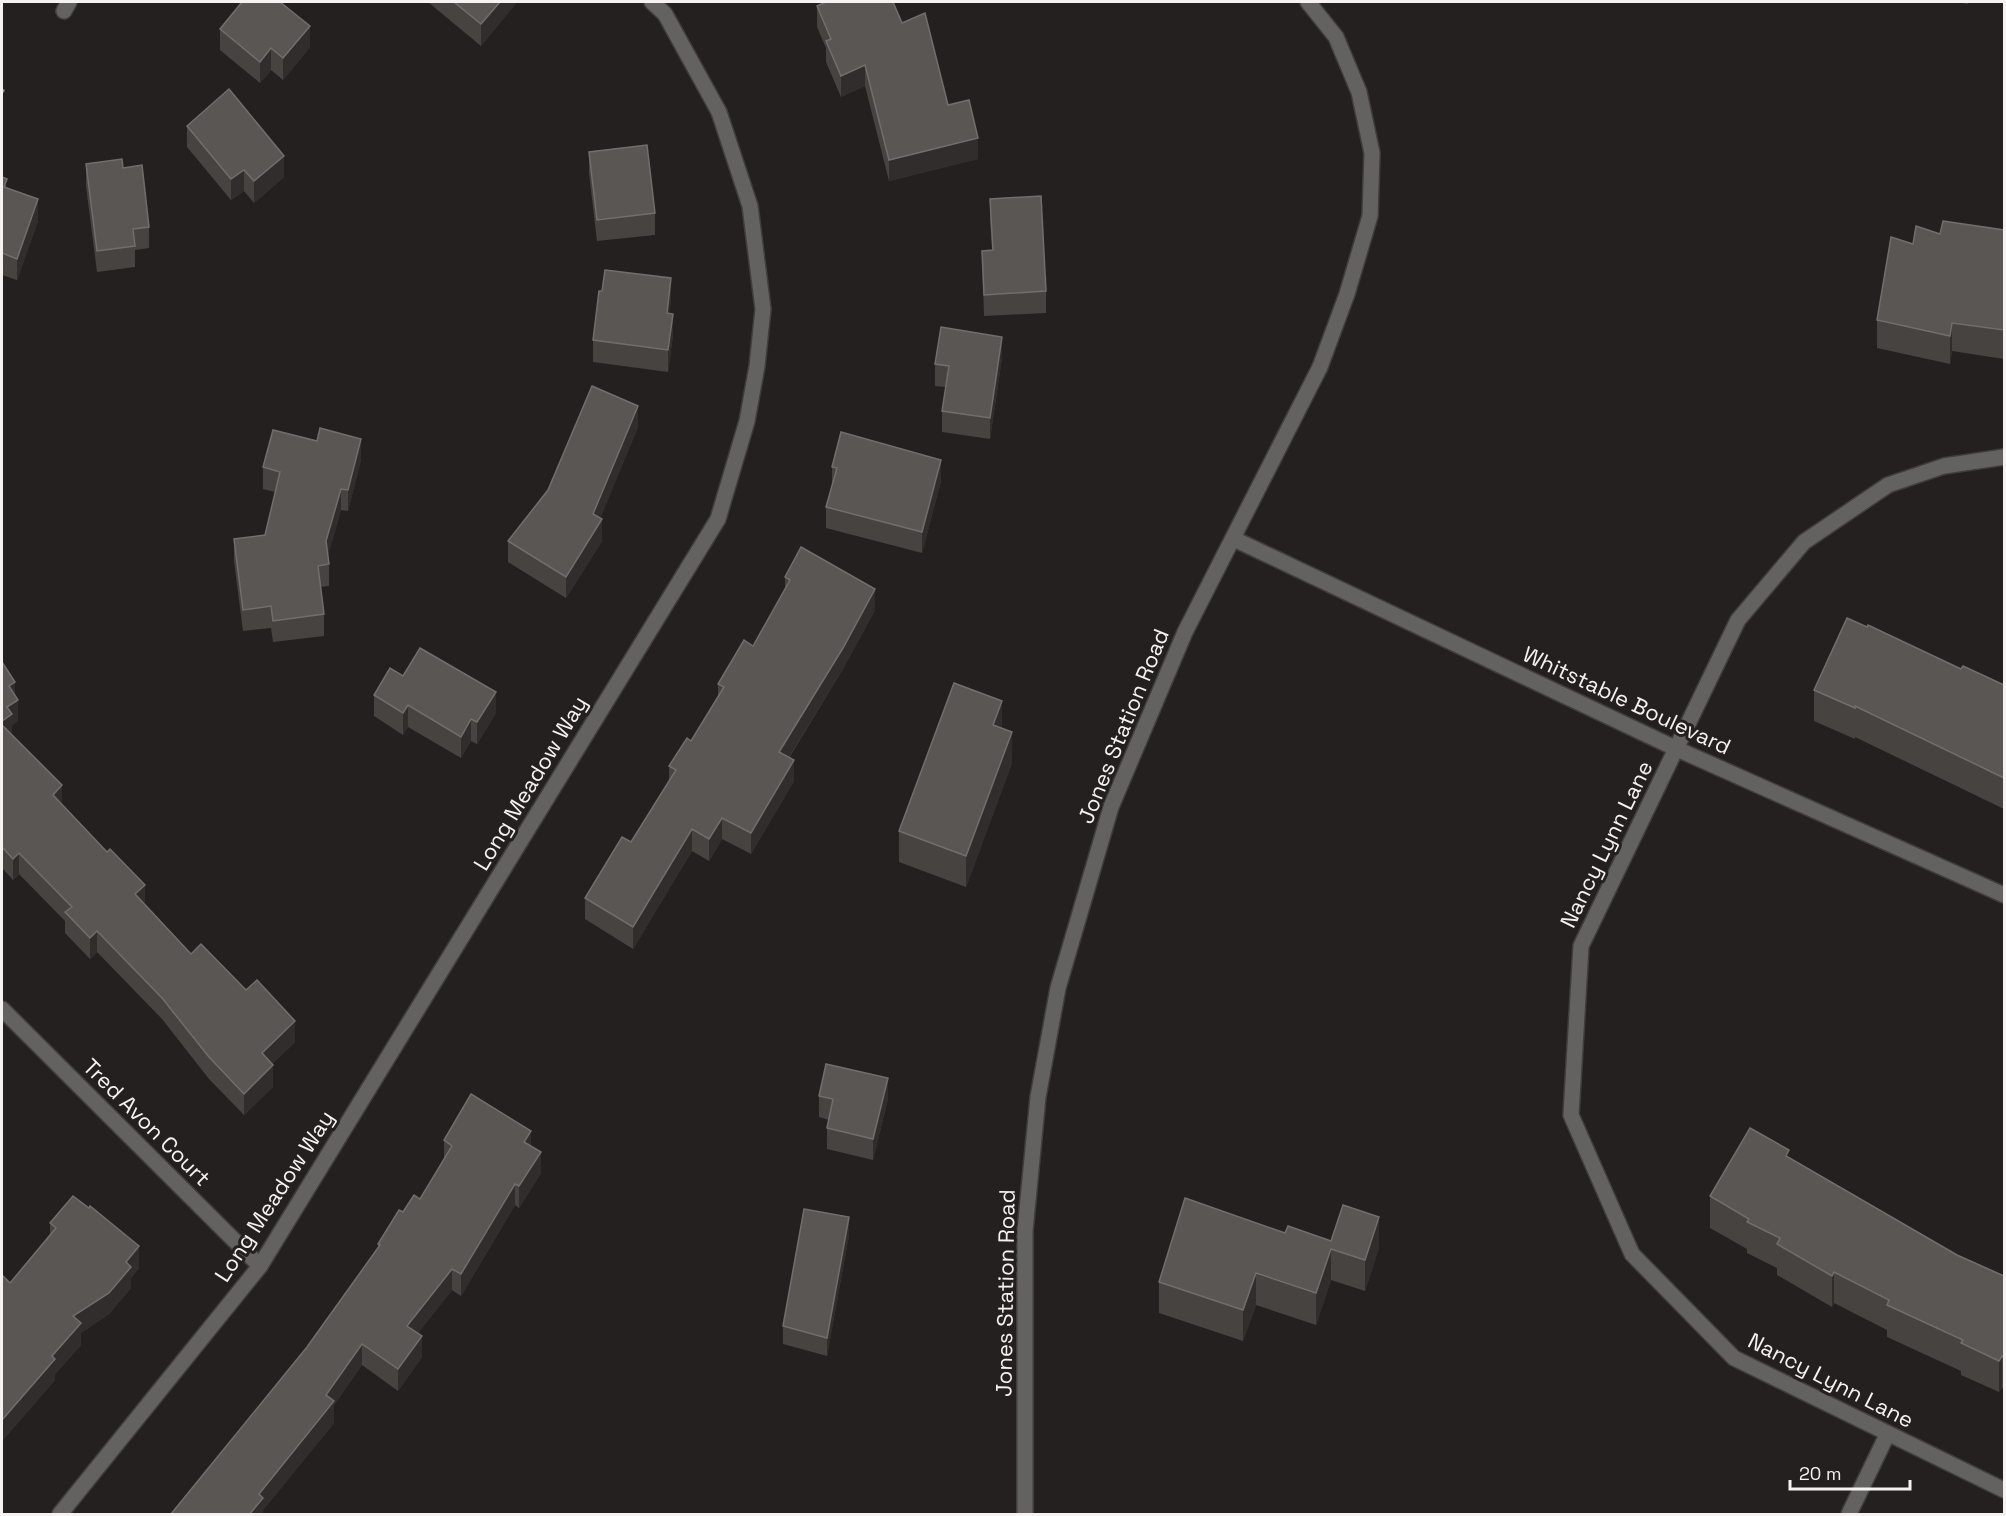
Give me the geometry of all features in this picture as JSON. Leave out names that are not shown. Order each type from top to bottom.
[{"type":"street","name":"Long Meadow Way","points":[[60,1515],[260,1266],[718,519],[747,420],[757,366],[762,297],[750,206],[719,112],[665,14],[652,2]]},
{"type":"street","name":"Jones Station Road","points":[[1025,1515],[1025,1231],[1038,1097],[1058,988],[1111,807],[1185,632],[1320,367],[1347,294],[1370,216],[1372,153],[1359,92],[1336,37],[1308,2]]},
{"type":"street","name":"Nancy Lynn Lane","points":[[2004,457],[1944,466],[1888,485],[1803,542],[1738,620],[1581,946],[1571,1115],[1632,1254],[1734,1358],[1887,1435],[2004,1490]]},
{"type":"street","name":"Whitstable Boulevard","points":[[1234,539],[1677,749],[2004,895]]},
{"type":"street","name":"Tred Avon Court","points":[[2,1009],[260,1266]]},
{"type":"street","points":[[1849,1515],[1887,1435]]},
{"type":"building","points":[[242,2],[280,2],[310,26],[283,58],[271,48],[260,62],[220,29]]},
{"type":"building","points":[[454,2],[500,2],[481,24]]},
{"type":"building","points":[[826,2],[893,2],[902,23],[925,13],[948,105],[969,100],[978,138],[889,160],[865,65],[841,76],[826,41],[831,39],[817,6]]},
{"type":"building","points":[[229,89],[284,156],[254,181],[244,170],[231,179],[187,126]]},
{"type":"building","points":[[647,145],[655,213],[597,220],[589,152]]},
{"type":"building","points":[[122,159],[123,168],[142,165],[149,227],[133,229],[135,246],[97,251],[86,164]]},
{"type":"building","points":[[2,177],[7,179],[4,187],[38,199],[17,259],[2,253]]},
{"type":"building","points":[[1041,196],[1046,291],[984,295],[982,251],[993,250],[990,199]]},
{"type":"building","points":[[1943,221],[2004,230],[2004,330],[1952,323],[1950,336],[1877,320],[1891,237],[1913,244],[1916,226],[1940,234]]},
{"type":"building","points":[[605,270],[671,278],[667,313],[673,314],[668,350],[593,340],[599,291],[602,291]]},
{"type":"building","points":[[941,327],[1002,337],[990,418],[942,411],[949,366],[935,364]]},
{"type":"building","points":[[592,386],[638,406],[593,514],[602,519],[566,577],[508,541],[548,490]]},
{"type":"building","points":[[320,428],[361,439],[348,490],[341,489],[326,541],[329,564],[318,566],[324,614],[273,621],[271,606],[243,610],[234,539],[265,535],[280,472],[263,467],[273,430],[317,441]]},
{"type":"building","points":[[841,432],[941,460],[922,532],[826,507],[837,468],[832,467]]},
{"type":"building","points":[[801,547],[875,589],[843,648],[779,752],[794,760],[751,833],[722,818],[709,839],[692,829],[633,927],[585,898],[622,837],[631,842],[676,770],[669,766],[687,738],[691,741],[724,687],[718,684],[744,640],[753,646],[790,580],[785,577]]},
{"type":"building","points":[[1847,618],[1867,627],[1868,625],[1961,669],[1963,666],[2004,685],[2004,778],[1855,706],[1855,708],[1814,690]]},
{"type":"building","points":[[420,648],[496,692],[477,722],[471,719],[461,737],[408,705],[403,713],[374,695],[390,668],[403,676]]},
{"type":"building","points":[[2,662],[15,682],[9,686],[18,700],[7,707],[12,714],[2,721]]},
{"type":"building","points":[[954,683],[1002,701],[993,725],[1012,732],[966,856],[899,831]]},
{"type":"building","points":[[2,725],[62,785],[53,795],[107,852],[110,849],[145,885],[135,894],[191,954],[201,944],[246,990],[257,980],[295,1021],[262,1053],[273,1065],[244,1094],[209,1057],[162,998],[97,931],[90,938],[65,912],[72,907],[19,853],[13,859],[2,847]]},
{"type":"building","points":[[826,1064],[888,1078],[873,1139],[827,1128],[833,1099],[819,1096]]},
{"type":"building","points":[[471,1094],[531,1131],[524,1142],[541,1152],[519,1186],[515,1184],[461,1274],[452,1269],[407,1326],[422,1336],[398,1369],[362,1344],[326,1395],[334,1401],[259,1494],[263,1498],[249,1515],[172,1515],[307,1347],[380,1245],[378,1244],[399,1210],[403,1212],[414,1195],[420,1199],[452,1146],[444,1140]]},
{"type":"building","points":[[1750,1128],[1789,1150],[1786,1156],[1957,1255],[2004,1276],[2004,1358],[2002,1356],[1999,1361],[1961,1343],[1963,1340],[1887,1305],[1889,1300],[1834,1272],[1832,1276],[1777,1244],[1780,1238],[1747,1222],[1749,1219],[1710,1196]]},
{"type":"building","points":[[73,1196],[89,1208],[90,1206],[139,1246],[126,1262],[131,1267],[109,1293],[73,1316],[81,1323],[52,1356],[55,1359],[2,1420],[2,1278],[3,1276],[10,1283],[56,1228],[50,1223]]},
{"type":"building","points":[[1185,1198],[1285,1233],[1288,1226],[1331,1241],[1343,1205],[1379,1217],[1365,1260],[1331,1249],[1316,1293],[1256,1273],[1243,1310],[1159,1282]]},
{"type":"building","points":[[804,1209],[849,1217],[827,1338],[783,1326]]}]
